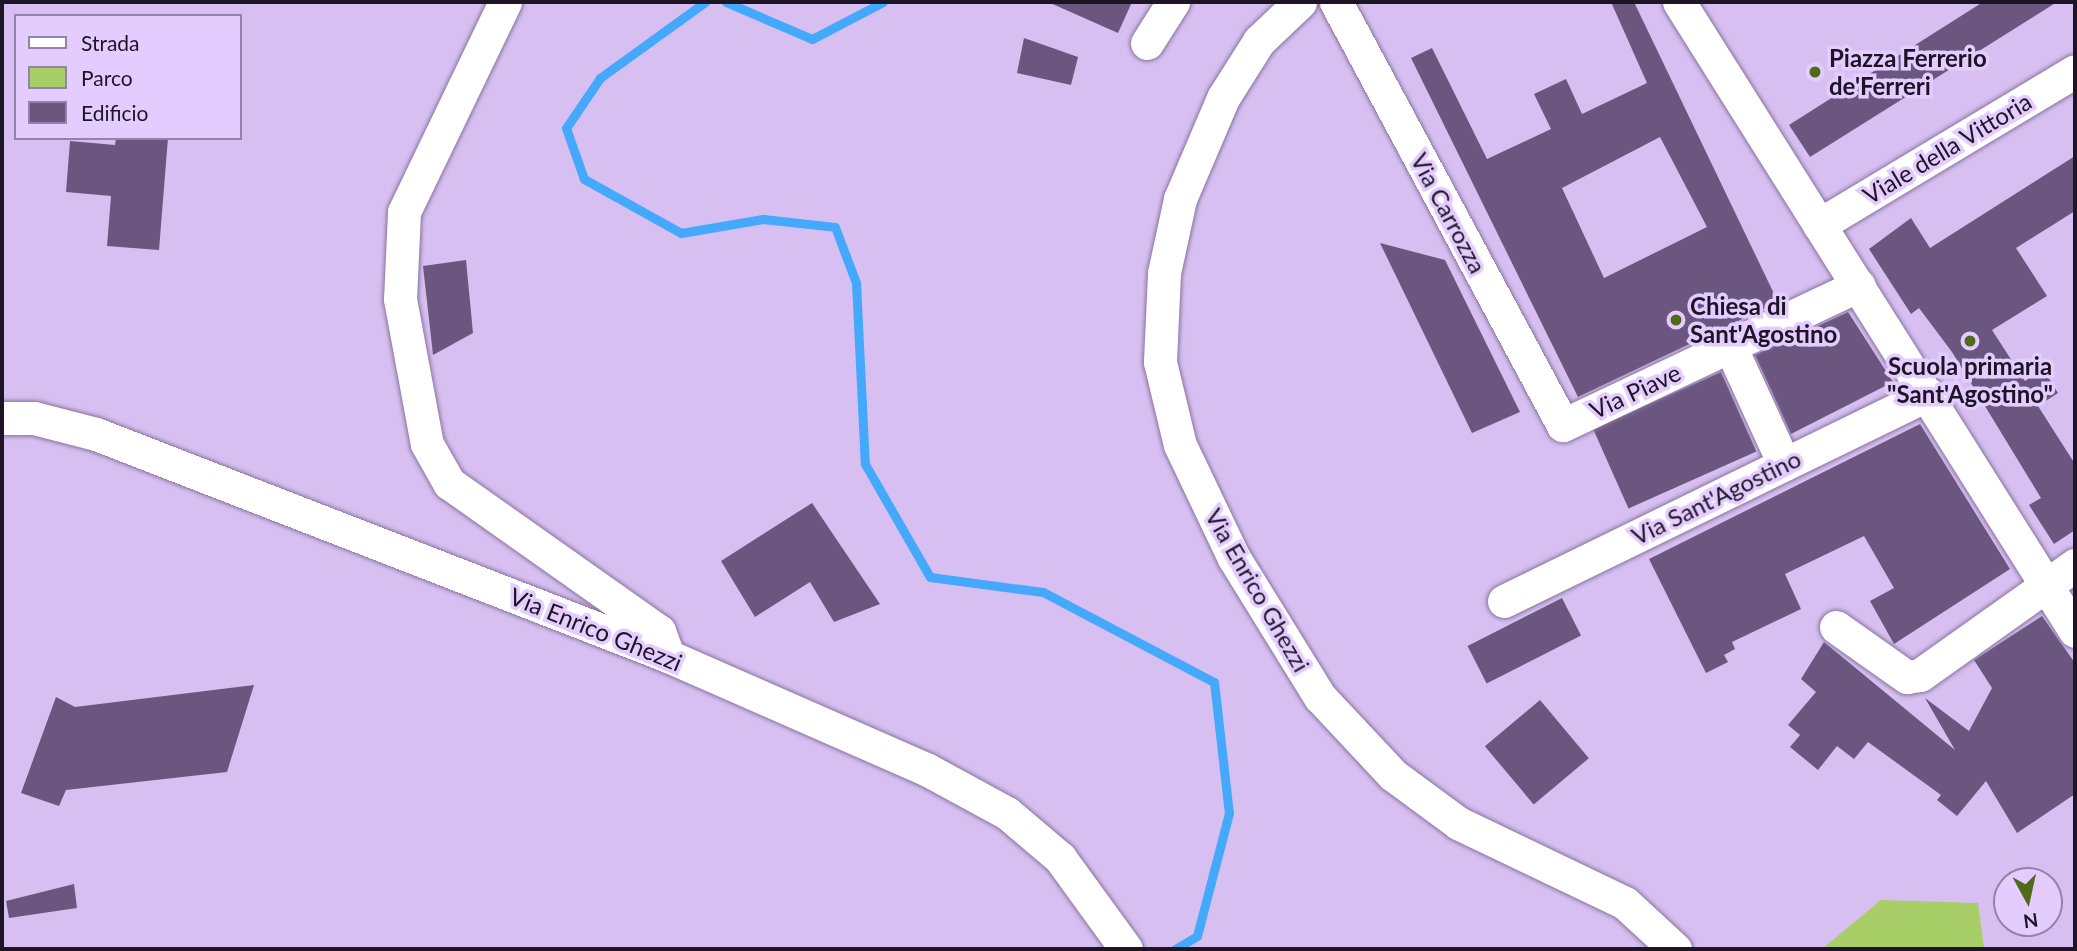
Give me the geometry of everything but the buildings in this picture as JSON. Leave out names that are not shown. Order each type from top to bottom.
[{"type":"street","points":[[505,2],[404,212],[400,299],[428,444],[449,483],[659,631],[668,656]]},
{"type":"street","points":[[1147,43],[1173,2]]},
{"type":"street","name":"Via Enrico Ghezzi","points":[[1300,2],[1259,41],[1223,98],[1180,199],[1164,273],[1160,362],[1180,445],[1234,558],[1320,697],[1394,775],[1458,822],[1625,903],[1675,949]]},
{"type":"street","name":"Via Carrozza","points":[[1336,2],[1563,425]]},
{"type":"street","points":[[1679,2],[2075,631]]},
{"type":"street","name":"Viale della Vittoria","points":[[1819,225],[2075,71]]},
{"type":"street","name":"Via Piave","points":[[1563,425],[1859,285]]},
{"type":"street","points":[[1730,346],[1784,464]]},
{"type":"street","name":"Via Sant'Agostino","points":[[1504,601],[1928,394]]},
{"type":"street","name":"Via Enrico Ghezzi","points":[[2,418],[34,418],[96,434],[668,656],[926,769],[1007,813],[1060,858],[1126,949]]},
{"type":"street","points":[[1836,627],[1907,677],[1920,675],[2022,606],[2046,583],[2075,565]]},
{"type":"green space","points":[[1881,900],[1978,903],[1984,949],[1822,949]]},
{"type":"waterway","points":[[705,2],[600,78],[566,128],[584,179],[681,233],[763,219],[835,227],[856,283],[865,464],[930,577],[1043,592],[1214,682],[1229,813],[1197,936],[1175,949]]},
{"type":"waterway","points":[[726,2],[812,39],[883,2]]},
{"type":"place","name":"Piazza Ferrerio de'Ferreri","points":[[1815,72]]},
{"type":"place","name":"Chiesa di Sant'Agostino","points":[[1676,320]]},
{"type":"place","name":"Scuola primaria \"Sant'Agostino\"","points":[[1970,341]]}]
